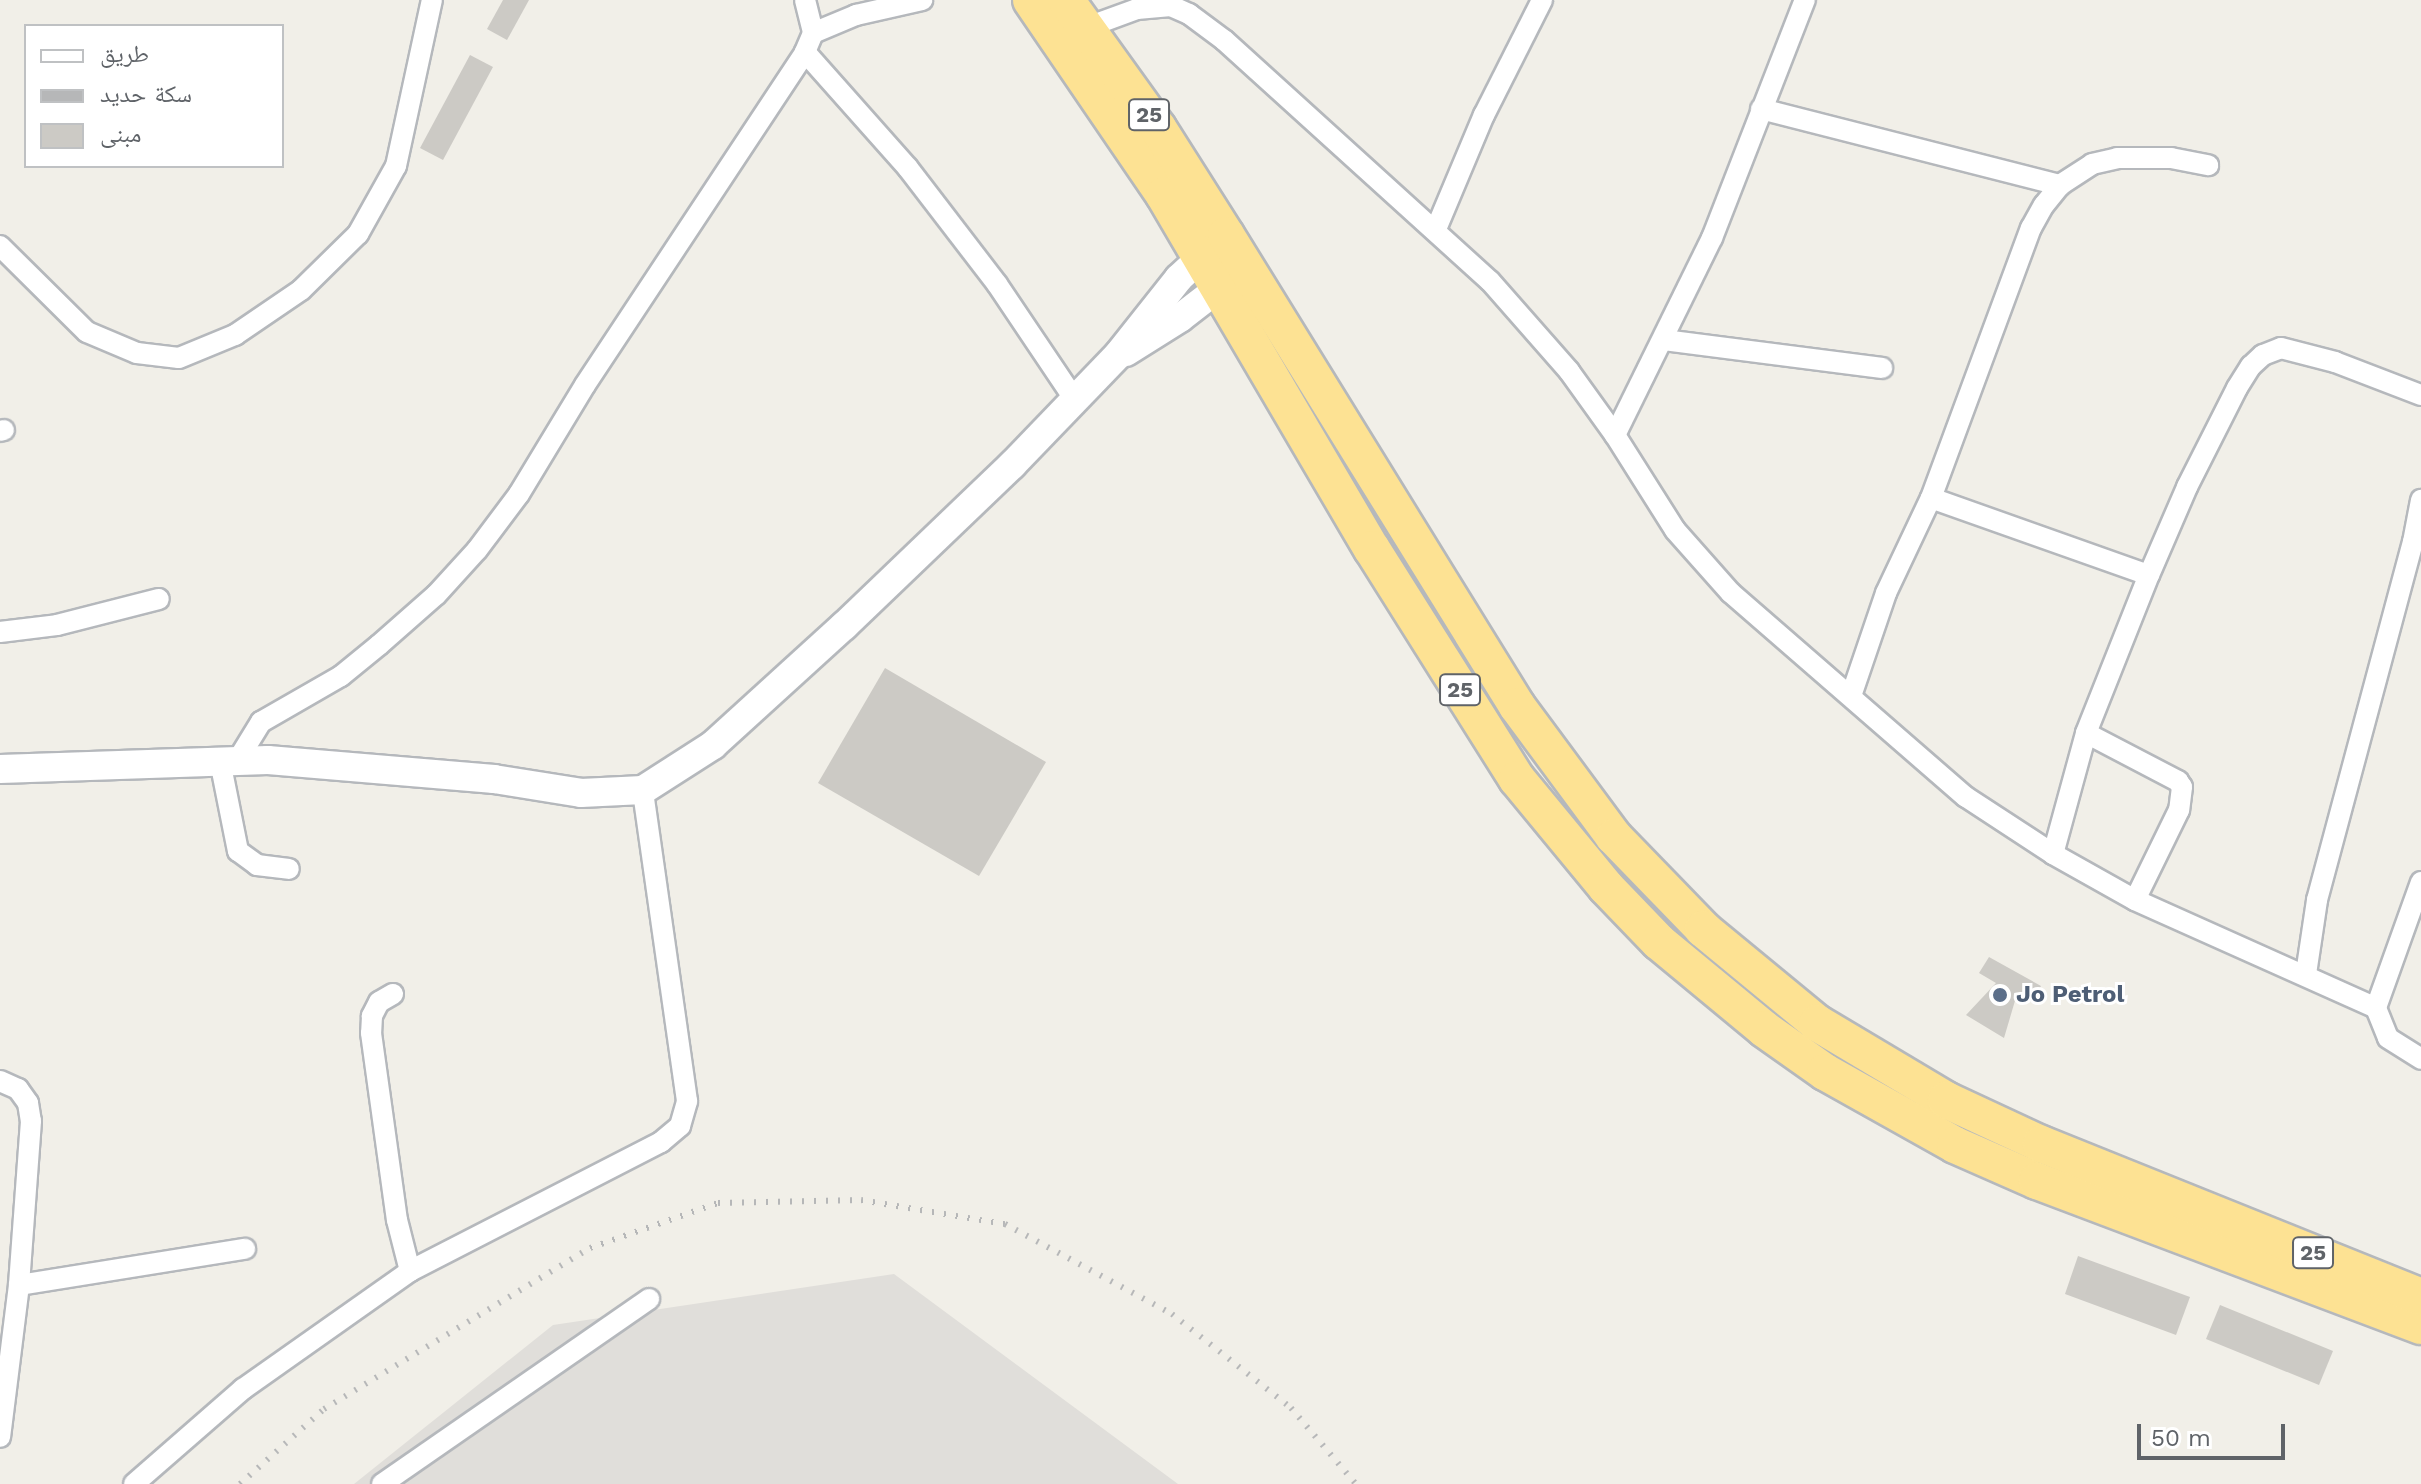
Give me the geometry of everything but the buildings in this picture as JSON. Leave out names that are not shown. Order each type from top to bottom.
[{"type":"highway","name":"25","points":[[1032,0],[1164,195],[1222,262]]},
{"type":"highway","name":"25","points":[[1076,14],[1158,128],[1222,262],[1387,573],[1517,779],[1606,887],[1659,942],[1764,1029],[1825,1072],[1955,1145],[2037,1181],[2418,1319]]},
{"type":"street","points":[[0,246],[87,332],[137,353],[179,358],[235,335],[301,290],[358,234],[396,166],[432,0]]},
{"type":"street","points":[[805,0],[809,42],[997,284],[1075,400]]},
{"type":"street","points":[[289,869],[257,865],[238,851],[228,761],[261,722],[341,676],[379,645],[436,595],[477,550],[519,494],[585,385],[809,42],[856,15],[922,0]]},
{"type":"street","points":[[1023,0],[1032,0]]},
{"type":"street","points":[[1436,229],[1484,115],[1542,0]]},
{"type":"street","points":[[1615,435],[1712,238],[1805,0]]},
{"type":"street","points":[[1076,14],[1154,5],[1171,6],[1189,14],[1224,40],[1490,281],[1569,371],[1615,435],[1675,530],[1731,593],[1851,696],[1912,754],[1966,797],[2053,854],[2135,900],[2306,974],[2376,1008]]},
{"type":"street","points":[[1761,109],[2060,185]]},
{"type":"street","points":[[1851,696],[1886,593],[1931,498],[2031,228],[2060,185],[2092,164],[2117,158],[2171,158],[2208,165]]},
{"type":"street","points":[[0,769],[228,761],[397,769],[581,793],[643,790],[687,765],[760,703],[1001,476],[1118,355],[1164,295],[1222,262]]},
{"type":"street","points":[[1664,340],[1882,368]]},
{"type":"street","points":[[2053,854],[2086,733],[2149,575],[2237,388],[2263,355],[2281,348],[2335,362],[2421,395]]},
{"type":"street","points":[[1931,498],[2149,575]]},
{"type":"street","points":[[2306,974],[2317,900],[2417,544],[2421,500]]},
{"type":"street","points":[[0,632],[57,625],[159,599]]},
{"type":"street","points":[[2086,733],[2178,781],[2182,787],[2179,810],[2135,900]]},
{"type":"street","points":[[134,1484],[243,1389],[410,1271],[661,1142],[674,1133],[684,1120],[687,1101],[643,790]]},
{"type":"street","points":[[2421,882],[2376,1008],[2388,1038],[2421,1059]]},
{"type":"street","points":[[393,994],[379,1002],[372,1016],[371,1033],[397,1220],[410,1271]]},
{"type":"street","points":[[0,1081],[18,1089],[28,1103],[31,1121],[19,1285],[4,1361],[0,1437]]},
{"type":"street","points":[[19,1285],[245,1249]]},
{"type":"street","points":[[382,1484],[649,1299]]},
{"type":"shaded area","points":[[894,1274],[1178,1484],[354,1484],[553,1325]]},
{"type":"railway","points":[[240,1484],[324,1409],[590,1248],[718,1203],[861,1200],[1005,1224],[1172,1314],[1291,1408],[1356,1484]]},
{"type":"place","name":"Jo Petrol","points":[[2000,995]]}]
